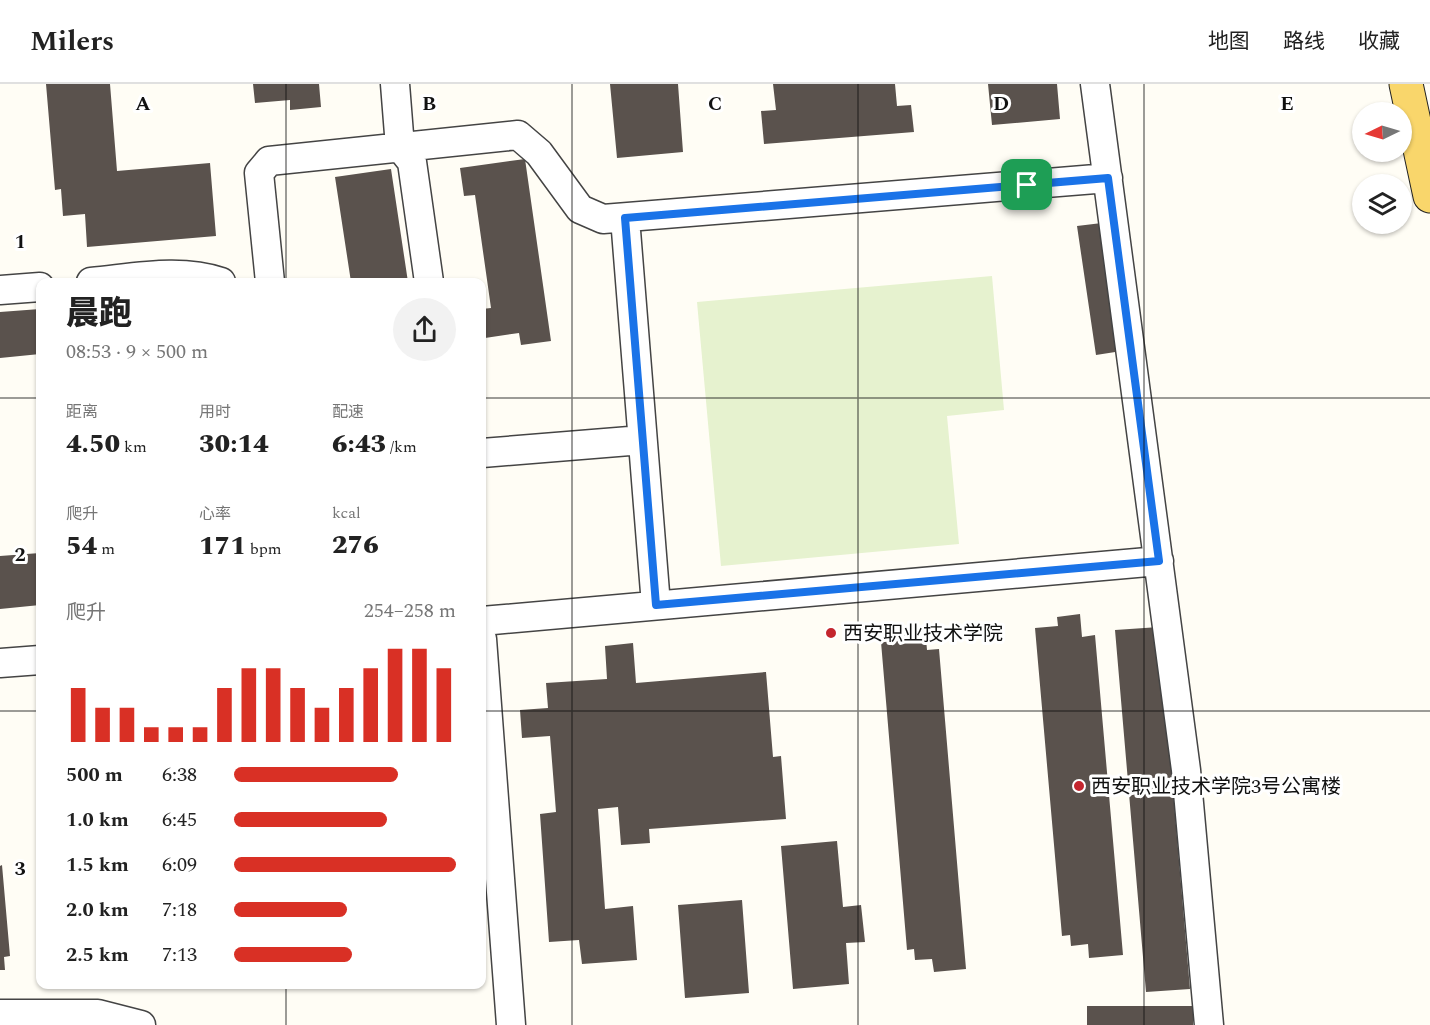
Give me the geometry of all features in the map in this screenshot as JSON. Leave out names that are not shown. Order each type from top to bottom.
[{"type":"main road","points":[[1407,84],[1430,196]]},
{"type":"street","points":[[394,84],[400,147],[412,162],[428,278]]},
{"type":"street","points":[[1095,84],[1186,770],[1209,1025]]},
{"type":"street","points":[[270,278],[259,173],[269,161],[518,135],[539,153],[580,209],[603,219],[1108,178]]},
{"type":"street","points":[[625,218],[656,605]]},
{"type":"street","points":[[133,278],[164,275],[208,278]]},
{"type":"street","points":[[0,290],[36,287]]},
{"type":"street","points":[[486,453],[642,440]]},
{"type":"street","points":[[486,621],[1159,561]]},
{"type":"street","points":[[0,663],[36,660]]},
{"type":"street","points":[[486,692],[511,1025]]},
{"type":"street","points":[[0,1014],[98,1014],[141,1025]]},
{"type":"green space","points":[[992,276],[1004,410],[947,416],[959,544],[721,566],[697,302]]},
{"type":"building","points":[[46,84],[110,84],[117,171],[210,163],[216,236],[87,247],[85,214],[63,216],[61,189],[55,190]]},
{"type":"building","points":[[253,84],[319,84],[321,107],[290,110],[290,100],[255,103]]},
{"type":"building","points":[[610,84],[678,84],[683,152],[617,158]]},
{"type":"building","points":[[773,84],[895,84],[897,106],[911,105],[914,132],[764,144],[761,111],[776,110]]},
{"type":"building","points":[[988,84],[1057,84],[1060,119],[992,125]]},
{"type":"building","points":[[525,159],[551,341],[521,345],[519,333],[486,338],[486,309],[491,308],[475,195],[464,196],[460,168]]},
{"type":"building","points":[[391,169],[407,278],[350,278],[335,177]]},
{"type":"building","points":[[1110,222],[1128,350],[1096,355],[1077,226]]},
{"type":"building","points":[[36,309],[36,354],[0,358],[0,312]]},
{"type":"building","points":[[36,553],[36,605],[0,609],[0,556]]},
{"type":"building","name":"西安职业技术学院3号公寓楼","points":[[1080,614],[1082,637],[1095,635],[1123,955],[1089,958],[1088,944],[1071,946],[1070,935],[1062,936],[1035,628],[1058,626],[1057,617]]},
{"type":"building","points":[[925,627],[927,650],[939,649],[966,969],[934,972],[932,959],[915,960],[914,949],[907,950],[881,642],[905,640],[904,629]]},
{"type":"building","points":[[1159,627],[1190,989],[1146,992],[1115,630]]},
{"type":"building","points":[[633,643],[636,683],[766,672],[773,757],[781,756],[786,819],[649,829],[650,843],[621,845],[618,807],[598,809],[605,909],[633,906],[637,960],[582,964],[579,940],[549,942],[540,814],[556,812],[550,736],[522,738],[520,710],[548,708],[546,683],[607,679],[605,646]]},
{"type":"building","points":[[837,841],[843,907],[861,905],[865,942],[846,943],[849,984],[793,989],[781,846]]},
{"type":"building","points":[[2,865],[10,956],[4,957],[5,970],[0,970],[0,866]]},
{"type":"building","points":[[742,900],[749,993],[685,998],[678,905]]},
{"type":"building","points":[[1087,1006],[1193,1006],[1193,1025],[1087,1025]]},
{"type":"place","name":"西安职业技术学院","points":[[831,633]]},
{"type":"place","name":"西安职业技术学院3号公寓楼","points":[[1079,786]]},
{"type":"route","points":[[1108,178],[1159,561],[656,605],[625,218],[1027,185],[1108,178]]}]
